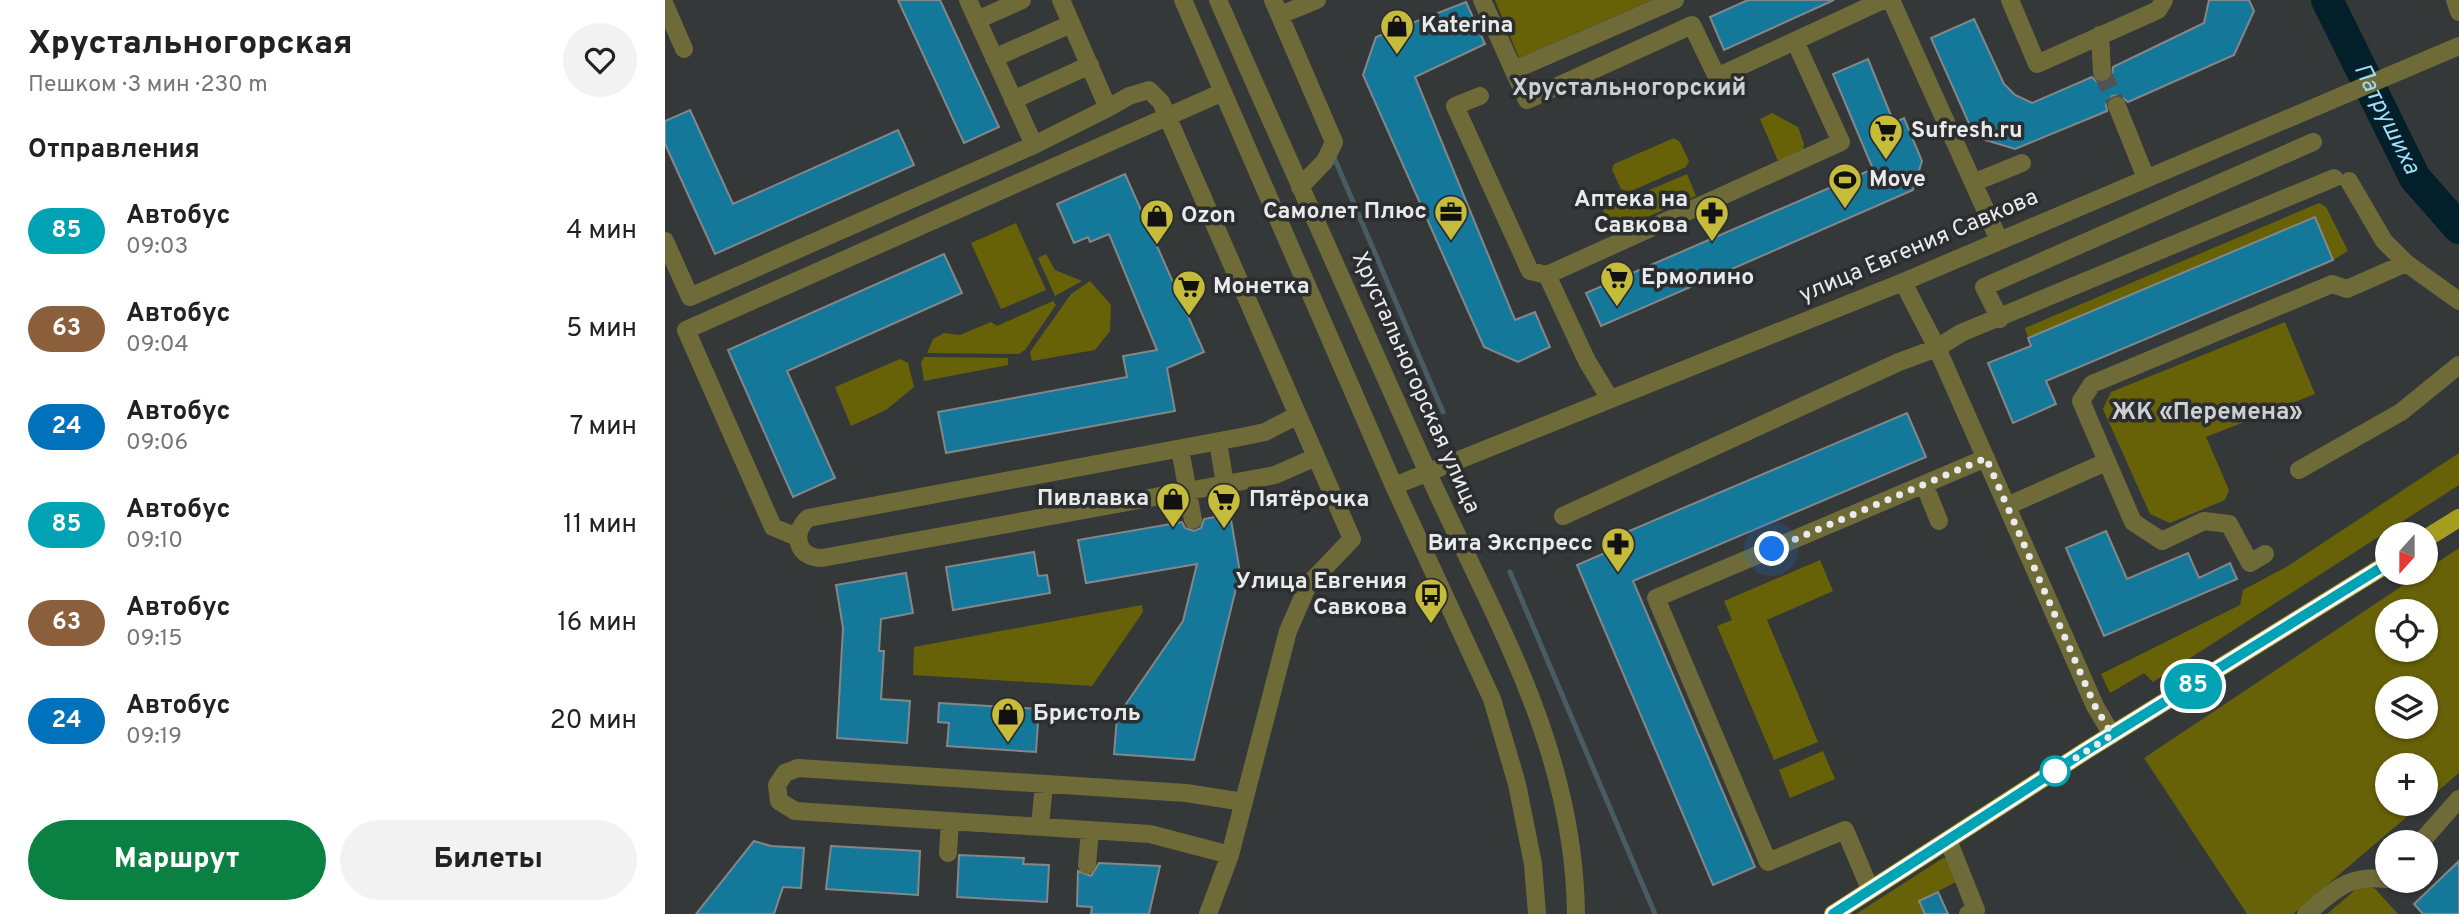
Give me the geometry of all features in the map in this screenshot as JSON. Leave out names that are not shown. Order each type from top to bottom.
[{"type":"main road","points":[[2438,531],[2459,517]]},
{"type":"main road","points":[[1833,914],[2112,735],[2375,571]]},
{"type":"street","points":[[968,0],[1034,145]]},
{"type":"street","points":[[977,20],[1023,0]]},
{"type":"street","points":[[1061,0],[1108,108]]},
{"type":"street","name":"Хрустальногорская улица","points":[[1218,0],[1428,472],[1517,661],[1547,737],[1570,844],[1576,914]]},
{"type":"street","points":[[1300,187],[1325,161],[1334,142],[1276,7],[1317,0]]},
{"type":"street","points":[[1482,0],[1527,100],[1692,25],[1717,78],[1883,0]]},
{"type":"street","points":[[1514,70],[1675,0]]},
{"type":"street","points":[[1891,0],[1999,240]]},
{"type":"street","points":[[2010,0],[2037,64],[2158,10],[2164,0]]},
{"type":"street","points":[[2455,0],[2459,12]]},
{"type":"street","points":[[1187,3],[1394,486],[1492,699],[1517,784],[1533,864],[1537,914]]},
{"type":"street","points":[[665,5],[684,49]]},
{"type":"street","points":[[994,58],[1071,24]]},
{"type":"street","points":[[2100,35],[2102,72]]},
{"type":"street","points":[[1480,96],[1454,106],[1530,271],[1547,275],[1841,142],[1795,41]]},
{"type":"street","name":"улица Евгения Савкова","points":[[1394,486],[1903,282],[2459,46]]},
{"type":"street","points":[[1013,100],[1090,65]]},
{"type":"street","points":[[665,241],[690,297],[1034,145],[1129,96],[1149,90],[1161,102],[1352,539],[1308,585],[1288,631],[1230,855],[1208,914]]},
{"type":"street","points":[[1223,92],[685,330],[773,527],[797,537],[802,551],[808,555],[822,558],[1275,475],[1316,457]]},
{"type":"street","points":[[2117,106],[2146,178]]},
{"type":"street","points":[[2000,319],[1984,287],[2313,142]]},
{"type":"street","points":[[1975,182],[2022,163]]},
{"type":"street","points":[[1563,516],[1899,362],[1937,348],[1961,333],[2341,180],[2383,241],[2406,263],[2459,301]]},
{"type":"street","points":[[2265,555],[2251,563],[2229,524],[2204,521],[2162,541],[2133,522],[2081,401],[2092,384],[2332,284],[2347,289],[2406,263]]},
{"type":"street","points":[[1547,275],[1587,361],[1610,399]]},
{"type":"street","points":[[1903,282],[1937,348],[2095,706],[2112,735]]},
{"type":"street","points":[[2299,471],[2401,412],[2459,365]]},
{"type":"street","points":[[797,537],[808,518],[1218,442],[1265,432],[1296,416]]},
{"type":"street","points":[[1218,442],[1225,484]]},
{"type":"street","points":[[1180,449],[1192,520]]},
{"type":"street","points":[[1870,889],[1845,830],[1768,862],[1656,598],[1986,458]]},
{"type":"street","points":[[2007,506],[2106,462]]},
{"type":"street","points":[[1924,484],[1939,521]]},
{"type":"street","points":[[1230,855],[1150,834],[795,811],[779,801],[777,785],[785,773],[798,768],[1186,793],[1244,802]]},
{"type":"street","points":[[1040,827],[1044,784]]},
{"type":"street","points":[[2432,830],[2459,799]]},
{"type":"street","points":[[948,853],[950,821]]},
{"type":"street","points":[[1087,865],[1090,830]]},
{"type":"street","points":[[1948,840],[1976,911],[1968,914]]},
{"type":"street","points":[[2306,914],[2338,887],[2368,876],[2375,877]]},
{"type":"shaded area","points":[[1495,0],[1652,0],[1519,58]]},
{"type":"shaded area","points":[[1772,113],[1798,127],[1804,144],[1803,151],[1778,161],[1760,119]]},
{"type":"shaded area","points":[[1674,138],[1680,142],[1689,161],[1686,167],[1629,192],[1621,189],[1612,170],[1614,164]]},
{"type":"shaded area","points":[[1687,174],[1696,196],[1612,232],[1603,210]]},
{"type":"shaded area","points":[[2319,203],[2326,207],[2348,251],[2333,260],[2314,217],[2028,338],[2025,328]]},
{"type":"shaded area","points":[[1016,223],[1046,290],[1001,309],[971,243]]},
{"type":"shaded area","points":[[1046,254],[1055,270],[1082,281],[1055,296],[1038,258]]},
{"type":"shaded area","points":[[1090,281],[1111,305],[1110,331],[1095,350],[1032,361],[1030,352],[1071,294]]},
{"type":"shaded area","points":[[1053,301],[1056,305],[1025,350],[1019,354],[927,353],[933,339],[944,333],[960,335],[991,322],[997,326]]},
{"type":"shaded area","points":[[2285,322],[2315,394],[2206,437],[2229,490],[2225,500],[2170,523],[2150,514],[2103,409],[2111,392]]},
{"type":"shaded area","points":[[924,357],[1008,358],[1008,365],[924,381],[921,363]]},
{"type":"shaded area","points":[[900,359],[908,363],[914,387],[886,410],[851,426],[835,387]]},
{"type":"shaded area","points":[[2459,453],[2459,485],[2402,522],[2375,522],[2375,539],[2153,682],[2144,673],[2110,693],[2101,674],[2240,605],[2243,590],[2288,566]]},
{"type":"shaded area","points":[[2459,548],[2459,773],[2438,791],[2438,753],[2375,753],[2375,816],[2408,816],[2391,830],[2375,830],[2375,844],[2293,914],[2247,914],[2144,758],[2375,604],[2375,662],[2438,662],[2438,599],[2382,599],[2404,585],[2438,585],[2438,562]]},
{"type":"shaded area","points":[[1820,560],[1833,591],[1767,620],[1818,742],[1774,760],[1717,626],[1732,620],[1724,601]]},
{"type":"shaded area","points":[[1142,605],[1143,612],[1092,686],[913,675],[914,647]]},
{"type":"shaded area","points":[[1823,751],[1835,779],[1790,798],[1779,770]]},
{"type":"shaded area","points":[[1943,858],[1952,860],[1958,881],[1919,901],[1925,914],[1856,914]]},
{"type":"shaded area","points":[[2367,880],[2375,889],[2375,893],[2379,893],[2398,914],[2327,914]]},
{"type":"building","points":[[898,0],[940,0],[999,127],[964,143]]},
{"type":"building","points":[[1748,0],[1834,0],[1724,50],[1710,17]]},
{"type":"building","points":[[2209,0],[2249,0],[2254,11],[2234,55],[2128,102],[2119,95],[2112,96],[2106,104],[2107,111],[2015,149],[1975,137],[1931,38],[1974,19],[2004,84],[2015,95],[2032,103],[2092,77],[2097,82],[2108,82],[2113,67],[2204,23]]},
{"type":"building","points":[[1466,2],[1485,44],[1415,77],[1515,320],[1535,312],[1550,347],[1518,362],[1484,347],[1363,75],[1376,37]]},
{"type":"building","points":[[1868,59],[1894,123],[1904,118],[1922,161],[1913,190],[1601,326],[1586,293],[1873,169],[1833,74]]},
{"type":"building","points":[[690,110],[733,204],[898,130],[914,165],[715,254],[665,144],[665,121]]},
{"type":"building","points":[[1125,174],[1204,352],[1167,368],[1175,411],[946,453],[938,412],[1127,377],[1123,356],[1157,350],[1109,234],[1090,242],[1088,237],[1074,243],[1057,204]]},
{"type":"building","points":[[2315,217],[2333,260],[2046,381],[2056,404],[2013,423],[1988,363],[2031,346],[2028,338]]},
{"type":"building","points":[[944,254],[962,293],[787,371],[835,478],[793,497],[728,350]]},
{"type":"building","points":[[1907,413],[1926,457],[1633,581],[1755,867],[1713,885],[1577,565],[1619,547],[1615,537]]},
{"type":"building","points":[[1230,514],[1240,572],[1194,760],[1114,754],[1117,717],[1183,621],[1197,564],[1086,583],[1078,540],[1182,522],[1185,528],[1194,531],[1201,528],[1204,519]]},
{"type":"building","points":[[2106,531],[2127,579],[2188,553],[2199,578],[2230,563],[2237,579],[2104,636],[2066,548]]},
{"type":"building","points":[[1034,552],[1038,576],[1047,575],[1050,593],[953,610],[946,567]]},
{"type":"building","points":[[906,573],[913,613],[881,619],[879,651],[884,651],[881,699],[910,701],[907,743],[837,738],[843,628],[836,585]]},
{"type":"building","points":[[939,703],[1039,709],[1036,752],[947,746],[949,723],[938,722]]},
{"type":"building","points":[[754,841],[771,846],[804,848],[801,888],[783,887],[774,914],[696,914]]},
{"type":"building","points":[[831,846],[920,851],[918,895],[826,889]]},
{"type":"building","points":[[959,855],[1024,858],[1023,864],[1049,865],[1047,902],[957,897]]},
{"type":"building","points":[[2459,861],[2459,914],[2423,914],[2414,904],[2426,893],[2438,893],[2438,881]]},
{"type":"building","points":[[1099,863],[1160,866],[1149,914],[1091,914],[1092,907],[1077,906],[1078,871],[1091,876]]},
{"type":"building","points":[[1938,892],[1948,914],[1925,914],[1919,901]]},
{"type":"waterway","name":"Патрушиха","points":[[2327,0],[2415,178],[2459,228]]},
{"type":"waterway","points":[[1333,155],[1443,412]]},
{"type":"waterway","points":[[1510,572],[1655,914]]},
{"type":"tunnel","points":[[2102,72],[2117,106]]},
{"type":"bus line","name":"85","points":[[1833,914],[2087,750],[2209,677],[2375,572]]},
{"type":"place","name":"Katerina","points":[[1397,56]]},
{"type":"place","name":"Sufresh.ru","points":[[1886,161]]},
{"type":"place","name":"Move","points":[[1845,210]]},
{"type":"place","name":"Самолет Плюс","points":[[1451,242]]},
{"type":"place","name":"Аптека на Савкова","points":[[1712,243]]},
{"type":"place","name":"Ozon","points":[[1157,246]]},
{"type":"place","name":"Ермолино","points":[[1617,308]]},
{"type":"place","name":"Монетка","points":[[1189,317]]},
{"type":"place","name":"Пивлавка","points":[[1173,529]]},
{"type":"place","name":"Пятёрочка","points":[[1224,530]]},
{"type":"place","name":"Вита Экспресс","points":[[1618,574]]},
{"type":"place","name":"Улица Евгения Савкова","points":[[1431,625]]},
{"type":"place","name":"Бристоль","points":[[1008,744]]},
{"type":"district","name":"Хрустальногорский","points":[[1629,89]]},
{"type":"district","name":"ЖК «Перемена»","points":[[2207,413]]},
{"type":"route","points":[[1772,549],[1986,458],[2095,706],[2112,735],[2052,773],[2055,771]]}]
